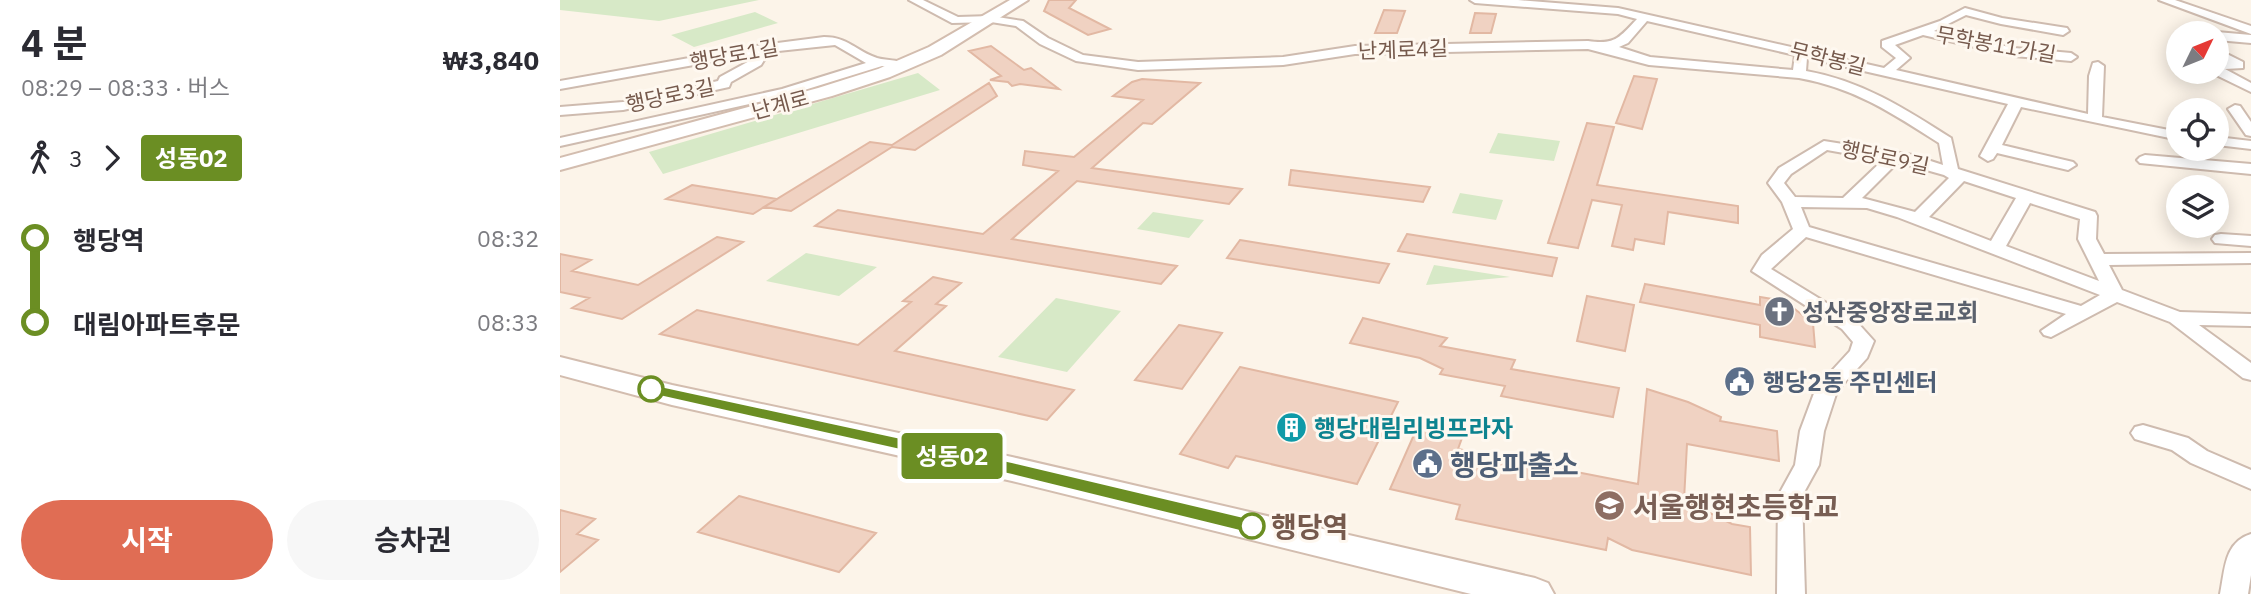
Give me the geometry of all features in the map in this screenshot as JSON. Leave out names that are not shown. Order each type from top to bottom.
[{"type":"main road","name":"난계로","points":[[560,164],[825,92],[904,66],[1021,0]]},
{"type":"main road","points":[[560,366],[672,395],[1012,469],[1535,594]]},
{"type":"street","name":"난계로","points":[[914,0],[956,21],[991,19]]},
{"type":"street","name":"무학봉길","points":[[1475,0],[1598,9],[1645,16],[2166,133]]},
{"type":"street","points":[[1564,0],[1586,2],[1598,9]]},
{"type":"street","points":[[2164,0],[2251,30]]},
{"type":"street","points":[[1886,72],[1904,58],[1886,44],[1944,23],[1965,11],[1991,23],[2063,31]]},
{"type":"street","points":[[1608,48],[1624,40],[1645,16]]},
{"type":"street","name":"난계로4길","points":[[991,19],[1019,23],[1044,41],[1080,58],[1138,66],[1283,61],[1354,50],[1588,45],[1608,48],[1649,61],[1799,74]]},
{"type":"street","name":"무학봉11가길","points":[[1921,30],[1977,45],[2041,57],[2071,57]]},
{"type":"street","points":[[2230,38],[2251,40]]},
{"type":"street","points":[[2251,40],[2245,45],[2251,48]]},
{"type":"street","name":"행당로1길","points":[[560,85],[762,49],[837,41],[872,61],[904,66]]},
{"type":"street","name":"행당로3길","points":[[560,111],[623,106],[724,84],[725,80],[757,62],[761,58],[762,49]]},
{"type":"street","points":[[1799,74],[1802,51]]},
{"type":"street","points":[[560,147],[618,132],[655,137],[657,126],[880,63]]},
{"type":"street","points":[[2095,119],[2097,92],[2094,71],[2098,66]]},
{"type":"street","name":"행당로9길","points":[[1799,74],[1822,78],[1878,98],[1946,141],[1951,163],[1950,172],[1895,157],[1824,145],[1785,171],[1776,183],[1790,202],[1802,230]]},
{"type":"street","points":[[2230,76],[2251,88]]},
{"type":"street","points":[[724,84],[736,102]]},
{"type":"street","points":[[560,142],[759,98]]},
{"type":"street","points":[[2017,101],[1990,152],[2068,166]]},
{"type":"street","points":[[2235,109],[2251,132]]},
{"type":"street","points":[[2229,142],[2251,145]]},
{"type":"street","points":[[1847,203],[1895,157]]},
{"type":"street","points":[[2145,160],[2251,169]]},
{"type":"street","points":[[1950,172],[2089,216],[2087,239],[2096,260],[2114,288],[2115,295]]},
{"type":"street","points":[[1917,219],[1958,178],[1950,172]]},
{"type":"street","points":[[1995,249],[2025,196]]},
{"type":"street","points":[[1790,202],[1868,203],[1917,219],[2177,318],[2251,373]]},
{"type":"street","points":[[1791,594],[1790,496],[1807,465],[1812,430],[1827,388],[1860,353],[1864,341],[1849,325],[1761,271],[1766,259],[1792,244],[1802,230],[2080,312]]},
{"type":"street","points":[[2221,239],[2251,242]]},
{"type":"street","points":[[2096,260],[2251,258]]},
{"type":"street","points":[[2051,331],[2080,312],[2115,295]]},
{"type":"street","points":[[2177,318],[2251,320]]},
{"type":"street","points":[[2143,433],[2180,444],[2199,457],[2251,480]]},
{"type":"street","points":[[2234,594],[2242,551],[2251,544]]},
{"type":"green space","points":[[560,0],[759,0],[659,21],[560,10]]},
{"type":"green space","points":[[755,12],[778,23],[694,47],[671,35]]},
{"type":"green space","points":[[918,73],[940,90],[663,174],[649,152]]},
{"type":"green space","points":[[1498,133],[1560,141],[1554,161],[1489,153]]},
{"type":"green space","points":[[1460,193],[1503,200],[1496,220],[1452,213]]},
{"type":"green space","points":[[1153,212],[1204,220],[1189,238],[1137,229]]},
{"type":"green space","points":[[806,253],[877,267],[839,296],[766,281]]},
{"type":"green space","points":[[1434,265],[1510,277],[1426,285]]},
{"type":"green space","points":[[1056,298],[1121,311],[1067,372],[998,357]]},
{"type":"building","points":[[1049,0],[1076,0],[1069,8],[1110,29],[1088,35],[1044,11]]},
{"type":"building","points":[[1384,10],[1405,11],[1397,33],[1375,33]]},
{"type":"building","points":[[1475,13],[1496,14],[1491,33],[1470,33]]},
{"type":"building","points":[[991,46],[1024,70],[1031,68],[1059,89],[1020,84],[1012,86],[1008,82],[990,80],[1001,76],[969,51]]},
{"type":"building","points":[[1634,76],[1657,79],[1642,129],[1616,123]]},
{"type":"building","points":[[1142,79],[1200,83],[1152,124],[1143,123],[1092,168],[1242,189],[1229,204],[1077,181],[1012,239],[1177,266],[1161,284],[815,226],[838,210],[983,234],[1058,171],[1023,165],[1025,151],[1074,157],[1143,100],[1113,96],[1132,82]]},
{"type":"building","points":[[989,83],[997,96],[915,150],[892,147],[791,211],[764,207],[870,142],[892,145]]},
{"type":"building","points":[[1587,123],[1614,127],[1597,185],[1738,206],[1738,223],[1668,212],[1664,244],[1635,239],[1633,250],[1612,246],[1622,205],[1592,200],[1578,248],[1548,243]]},
{"type":"building","points":[[1291,170],[1430,187],[1423,202],[1289,185]]},
{"type":"building","points":[[692,185],[777,199],[753,214],[666,199]]},
{"type":"building","points":[[1407,234],[1557,258],[1552,276],[1398,251]]},
{"type":"building","points":[[717,237],[743,242],[622,319],[572,308],[589,298],[560,292],[560,254],[591,260],[572,271],[638,285]]},
{"type":"building","points":[[1240,240],[1389,264],[1379,283],[1227,258]]},
{"type":"building","points":[[933,277],[961,283],[936,304],[946,306],[895,351],[1074,390],[1047,420],[660,334],[697,310],[858,345],[911,302],[903,301]]},
{"type":"building","points":[[1645,284],[1760,305],[1760,297],[1784,301],[1813,323],[1815,347],[1760,337],[1760,325],[1640,302]]},
{"type":"building","points":[[1587,296],[1634,305],[1625,351],[1577,341]]},
{"type":"building","points":[[1363,318],[1447,338],[1440,346],[1515,360],[1511,369],[1619,388],[1613,417],[1501,396],[1505,386],[1440,374],[1443,369],[1420,358],[1350,343]]},
{"type":"building","points":[[1179,325],[1222,333],[1182,389],[1135,380]]},
{"type":"building","name":"행당대림리빙프라자","points":[[1240,367],[1398,402],[1357,484],[1236,456],[1228,468],[1180,454]]},
{"type":"building","name":"서울행현초등학교","points":[[1647,389],[1688,402],[1721,417],[1720,421],[1777,431],[1779,461],[1687,444],[1684,500],[1732,524],[1750,527],[1751,575],[1632,550],[1608,538],[1606,550],[1456,519],[1460,505],[1390,489],[1417,428],[1462,438],[1458,449],[1638,484]]},
{"type":"building","points":[[739,496],[876,533],[839,572],[698,532]]},
{"type":"building","points":[[560,510],[595,519],[577,534],[598,540],[560,572]]},
{"type":"bus line","name":"성동02","points":[[651,389],[1012,469],[1252,526]]},
{"type":"place","name":"성산중앙장로교회","points":[[1779,312]]},
{"type":"place","name":"행당2동 주민센터","points":[[1740,382]]},
{"type":"place","name":"행당대림리빙프라자","points":[[1291,428]]},
{"type":"place","name":"행당파출소","points":[[1427,464]]},
{"type":"place","name":"서울행현초등학교","points":[[1610,506]]},
{"type":"place","name":"행당역","points":[[1252,526]]}]
